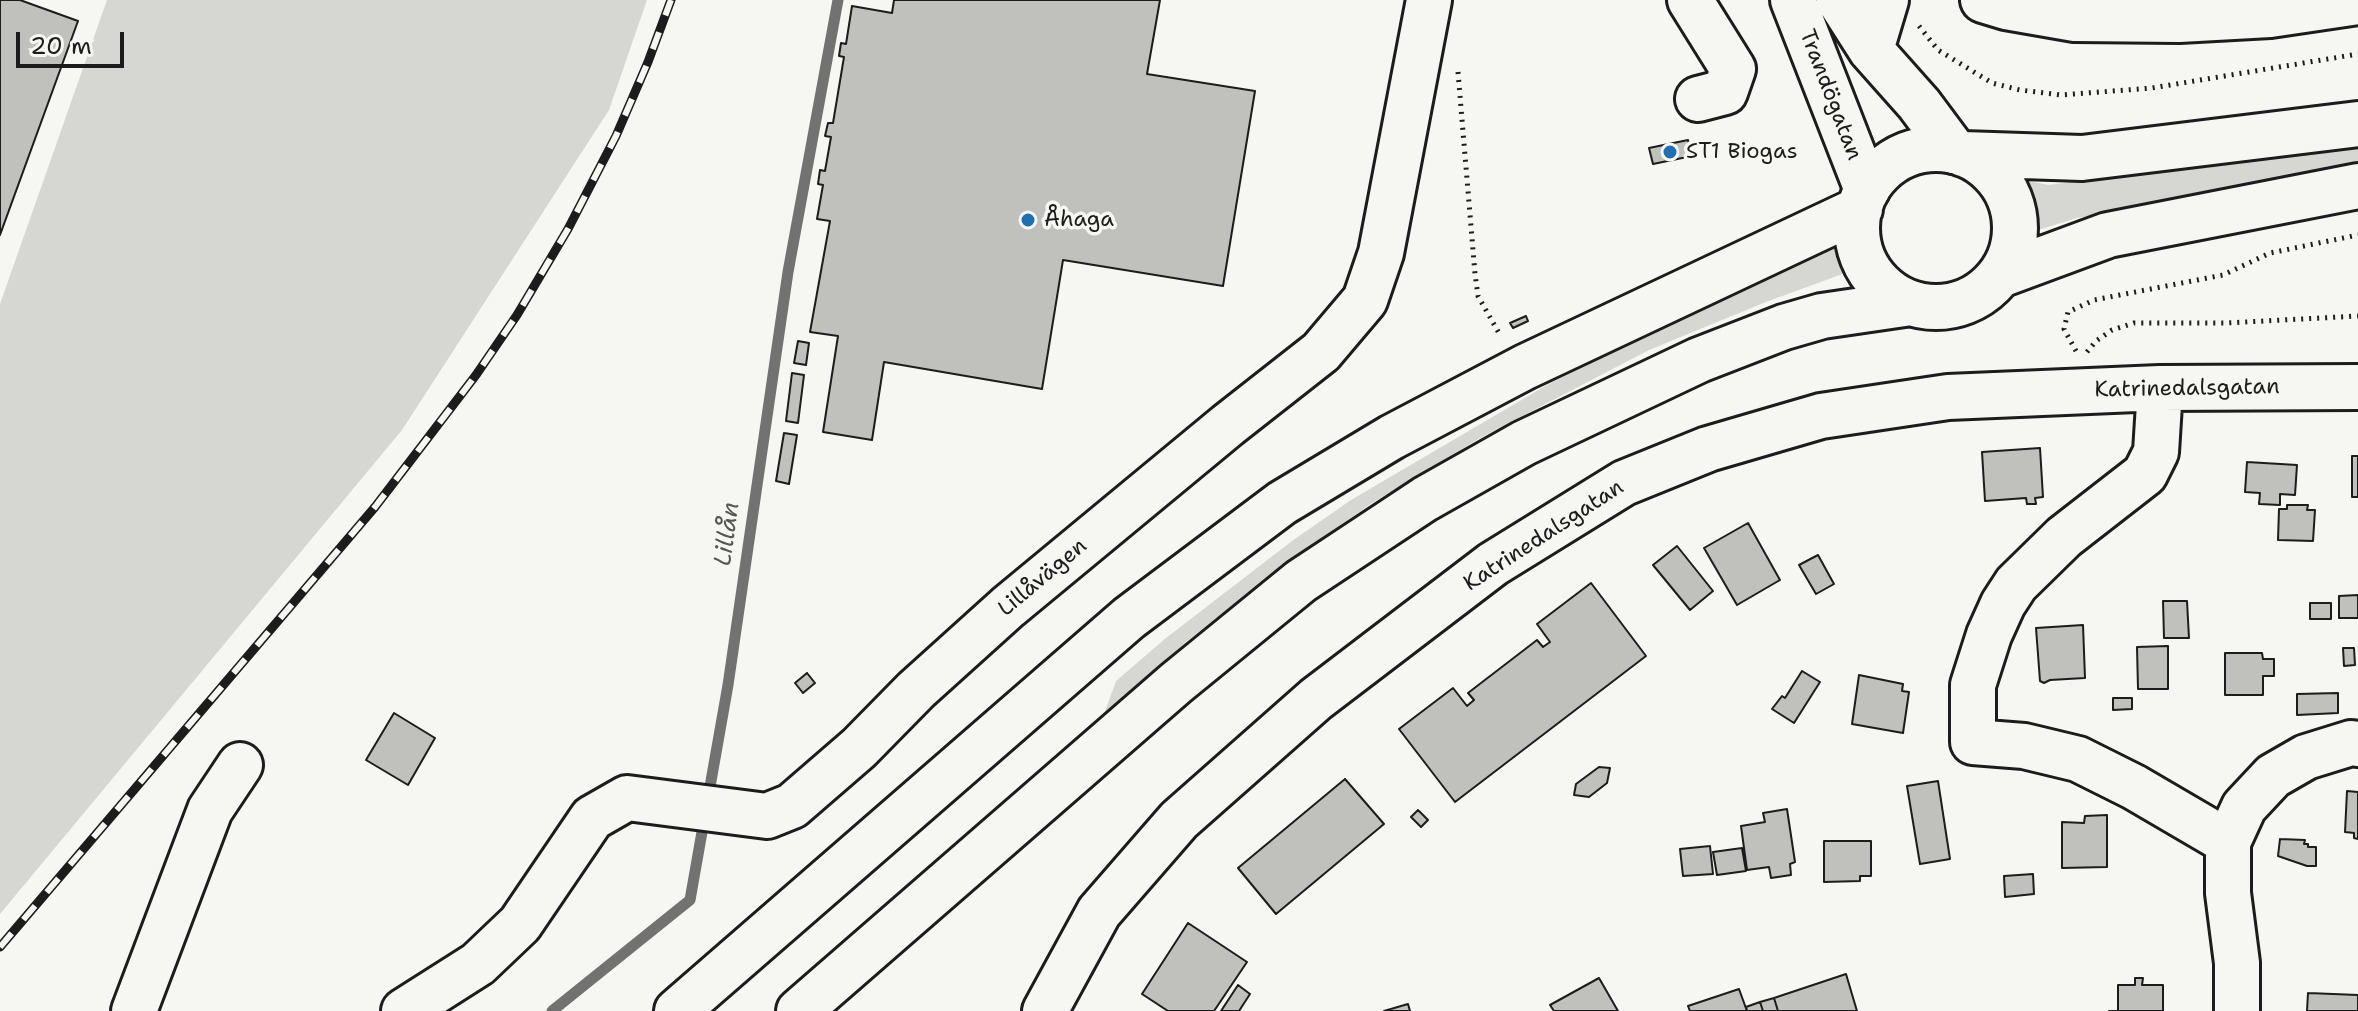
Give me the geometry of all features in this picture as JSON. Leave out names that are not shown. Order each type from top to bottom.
[{"type":"main road","name":"Lillåvägen","points":[[404,1011],[478,964],[520,924],[592,818],[627,798],[767,816],[792,806],[824,781],[916,690],[1008,607],[1321,352],[1365,300],[1381,253],[1429,0]]},
{"type":"main road","points":[[1690,0],[1733,69],[1725,92],[1698,99]]},
{"type":"main road","name":"Trandögatan","points":[[1793,0],[1863,199]]},
{"type":"main road","name":"Trandögatan","points":[[1839,0],[1871,50],[1959,152]]},
{"type":"main road","points":[[1983,0],[2075,19],[2179,20],[2270,15],[2358,2]]},
{"type":"main road","points":[[1871,50],[1902,12]]},
{"type":"main road","points":[[688,1004],[1129,618],[1282,503],[1392,437],[1525,367],[1863,199],[1886,167],[1911,153],[1925,150],[2082,158],[2358,124]]},
{"type":"main road","points":[[1959,152],[1994,174],[2012,205],[2014,241],[2000,275]]},
{"type":"main road","points":[[799,1011],[1176,683],[1301,581],[1425,499],[1524,443],[1699,360],[1784,327],[1822,316],[1911,303],[1936,307],[1960,303],[1982,292],[2000,275],[2108,235],[2358,186]]},
{"type":"main road","points":[[1863,199],[1859,244],[1867,266],[1881,285],[1911,303]]},
{"type":"main road","name":"Katrinedalsgatan","points":[[1045,1011],[1099,912],[1179,820],[1316,699],[1493,564],[1624,483],[1708,449],[1821,416],[1948,397],[2160,388],[2358,387]]},
{"type":"main road","points":[[2160,388],[2156,452],[2145,474],[2064,537],[2016,584],[2003,604],[1973,685],[1973,742],[2024,746],[2078,759],[2134,787],[2228,842]]},
{"type":"main road","points":[[2237,1011],[2237,963],[2228,893],[2228,842],[2244,807],[2273,776],[2306,757],[2358,744]]},
{"type":"main road","points":[[134,1011],[210,810],[240,765]]},
{"type":"path","points":[[1902,12],[1938,50],[1967,70],[1992,83],[2061,95],[2152,88],[2358,54]]},
{"type":"path","points":[[1458,63],[1478,296],[1500,336],[1509,333]]},
{"type":"path","points":[[2358,235],[2270,253],[2223,275],[2094,300],[2068,312],[2064,329],[2082,358],[2096,341],[2112,330],[2134,323],[2226,323],[2358,316]]},
{"type":"shaded area","points":[[107,0],[647,0],[609,110],[402,430],[0,914],[0,304]]},
{"type":"shaded area","points":[[2358,146],[2358,169],[2077,218],[2035,231],[2020,179],[2048,185]]},
{"type":"shaded area","points":[[1839,237],[1848,272],[1649,350],[1480,438],[1372,503],[1288,561],[1186,642],[1103,717],[1116,681],[1166,638],[1292,541],[1351,500],[1547,385]]},
{"type":"building","points":[[0,0],[20,0],[78,21],[0,235]]},
{"type":"building","name":"Åhaga","points":[[894,0],[1160,0],[1147,74],[1255,91],[1223,286],[1063,260],[1042,389],[884,362],[872,440],[823,432],[838,336],[810,332],[830,221],[817,219],[823,185],[818,184],[820,170],[825,171],[831,137],[825,136],[828,123],[833,123],[844,57],[839,56],[841,43],[846,44],[852,6],[892,13]]},
{"type":"building","points":[[1688,140],[1692,156],[1653,164],[1649,148]]},
{"type":"building","points":[[1526,316],[1528,321],[1513,328],[1510,323]]},
{"type":"building","points":[[798,341],[809,343],[806,365],[794,363]]},
{"type":"building","points":[[792,373],[804,375],[798,423],[786,421]]},
{"type":"building","points":[[784,433],[797,435],[789,484],[776,481]]},
{"type":"building","points":[[2040,448],[2043,497],[2035,498],[2036,504],[2027,504],[2026,498],[1985,501],[1982,452]]},
{"type":"building","points":[[2352,456],[2358,456],[2358,497],[2352,497]]},
{"type":"building","points":[[2247,462],[2297,465],[2295,495],[2280,494],[2280,505],[2259,504],[2260,493],[2245,492]]},
{"type":"building","points":[[2287,505],[2308,505],[2307,510],[2315,510],[2313,541],[2278,540],[2279,509],[2287,509]]},
{"type":"building","points":[[1748,523],[1780,580],[1737,605],[1704,548]]},
{"type":"building","points":[[1677,546],[1713,591],[1690,610],[1653,565]]},
{"type":"building","points":[[1818,555],[1834,584],[1816,594],[1799,565]]},
{"type":"building","points":[[1591,583],[1646,656],[1455,802],[1399,729],[1453,688],[1467,706],[1474,700],[1468,693],[1537,640],[1543,647],[1550,642],[1537,624]]},
{"type":"building","points":[[2358,595],[2358,618],[2339,618],[2339,596]]},
{"type":"building","points":[[2163,601],[2187,601],[2189,638],[2164,638]]},
{"type":"building","points":[[2310,603],[2331,603],[2331,619],[2310,619]]},
{"type":"building","points":[[2083,625],[2085,678],[2040,681],[2036,628]]},
{"type":"building","points":[[2168,646],[2168,689],[2138,689],[2137,647]]},
{"type":"building","points":[[2343,648],[2354,648],[2355,665],[2344,666]]},
{"type":"building","points":[[2225,653],[2262,653],[2263,659],[2274,659],[2274,676],[2263,676],[2263,695],[2225,695]]},
{"type":"building","points":[[1802,671],[1820,682],[1794,723],[1772,709],[1782,696],[1785,698]]},
{"type":"building","points":[[807,673],[815,683],[803,693],[795,683]]},
{"type":"building","points":[[1859,675],[1903,684],[1902,691],[1909,692],[1903,733],[1852,724]]},
{"type":"building","points":[[2338,693],[2338,713],[2297,715],[2297,694]]},
{"type":"building","points":[[2113,698],[2132,698],[2132,709],[2113,710]]},
{"type":"building","points":[[394,713],[435,738],[408,785],[366,760]]},
{"type":"building","points":[[1599,767],[1610,768],[1607,783],[1589,797],[1574,795],[1576,784]]},
{"type":"building","points":[[1345,779],[1384,824],[1276,914],[1238,868]]},
{"type":"building","points":[[1938,781],[1950,859],[1920,864],[1907,786]]},
{"type":"building","points":[[2347,791],[2358,792],[2358,839],[2354,838],[2354,833],[2345,832]]},
{"type":"building","points":[[1787,809],[1795,862],[1790,864],[1791,875],[1771,878],[1769,867],[1747,870],[1741,826],[1765,822],[1763,813]]},
{"type":"building","points":[[1418,810],[1428,820],[1421,827],[1411,817]]},
{"type":"building","points":[[2107,815],[2107,867],[2062,868],[2062,822],[2084,823],[2085,816]]},
{"type":"building","points":[[2280,839],[2305,840],[2304,844],[2308,847],[2316,847],[2316,866],[2278,856]]},
{"type":"building","points":[[1824,841],[1871,841],[1871,876],[1860,876],[1860,881],[1824,882]]},
{"type":"building","points":[[1710,846],[1713,874],[1683,876],[1680,849]]},
{"type":"building","points":[[1742,848],[1746,871],[1717,875],[1713,852]]},
{"type":"building","points":[[2033,874],[2034,894],[2005,897],[2004,876]]},
{"type":"building","points":[[1188,923],[1247,962],[1214,1011],[1168,1011],[1142,994]]},
{"type":"building","points":[[1846,974],[1857,1011],[1778,1011],[1774,998]]},
{"type":"building","points":[[1599,978],[1618,1011],[1554,1011],[1550,1005]]},
{"type":"building","points":[[2135,978],[2143,978],[2142,985],[2163,985],[2163,1011],[2118,1011],[2118,985],[2135,985]]},
{"type":"building","points":[[1238,985],[1250,994],[1239,1011],[1221,1011]]},
{"type":"building","points":[[1739,989],[1747,1011],[1690,1011],[1688,1006]]},
{"type":"building","points":[[2308,993],[2358,995],[2358,1011],[2307,1011]]},
{"type":"building","points":[[1774,998],[1778,1011],[1763,1011],[1760,1002]]},
{"type":"building","points":[[1760,1002],[1763,1011],[1747,1011],[1746,1007]]},
{"type":"building","points":[[1408,1004],[1410,1011],[1384,1011]]},
{"type":"waterway","name":"Lillån","points":[[708,798],[728,685],[788,272],[838,0]]},
{"type":"waterway","name":"Lillån","points":[[552,1011],[690,900],[705,815]]},
{"type":"railway","points":[[0,947],[375,507],[476,375],[517,315],[568,229],[616,136],[671,0]]},
{"type":"place","name":"ST1 Biogas","points":[[1670,152]]},
{"type":"place","name":"Åhaga","points":[[1028,220]]}]
